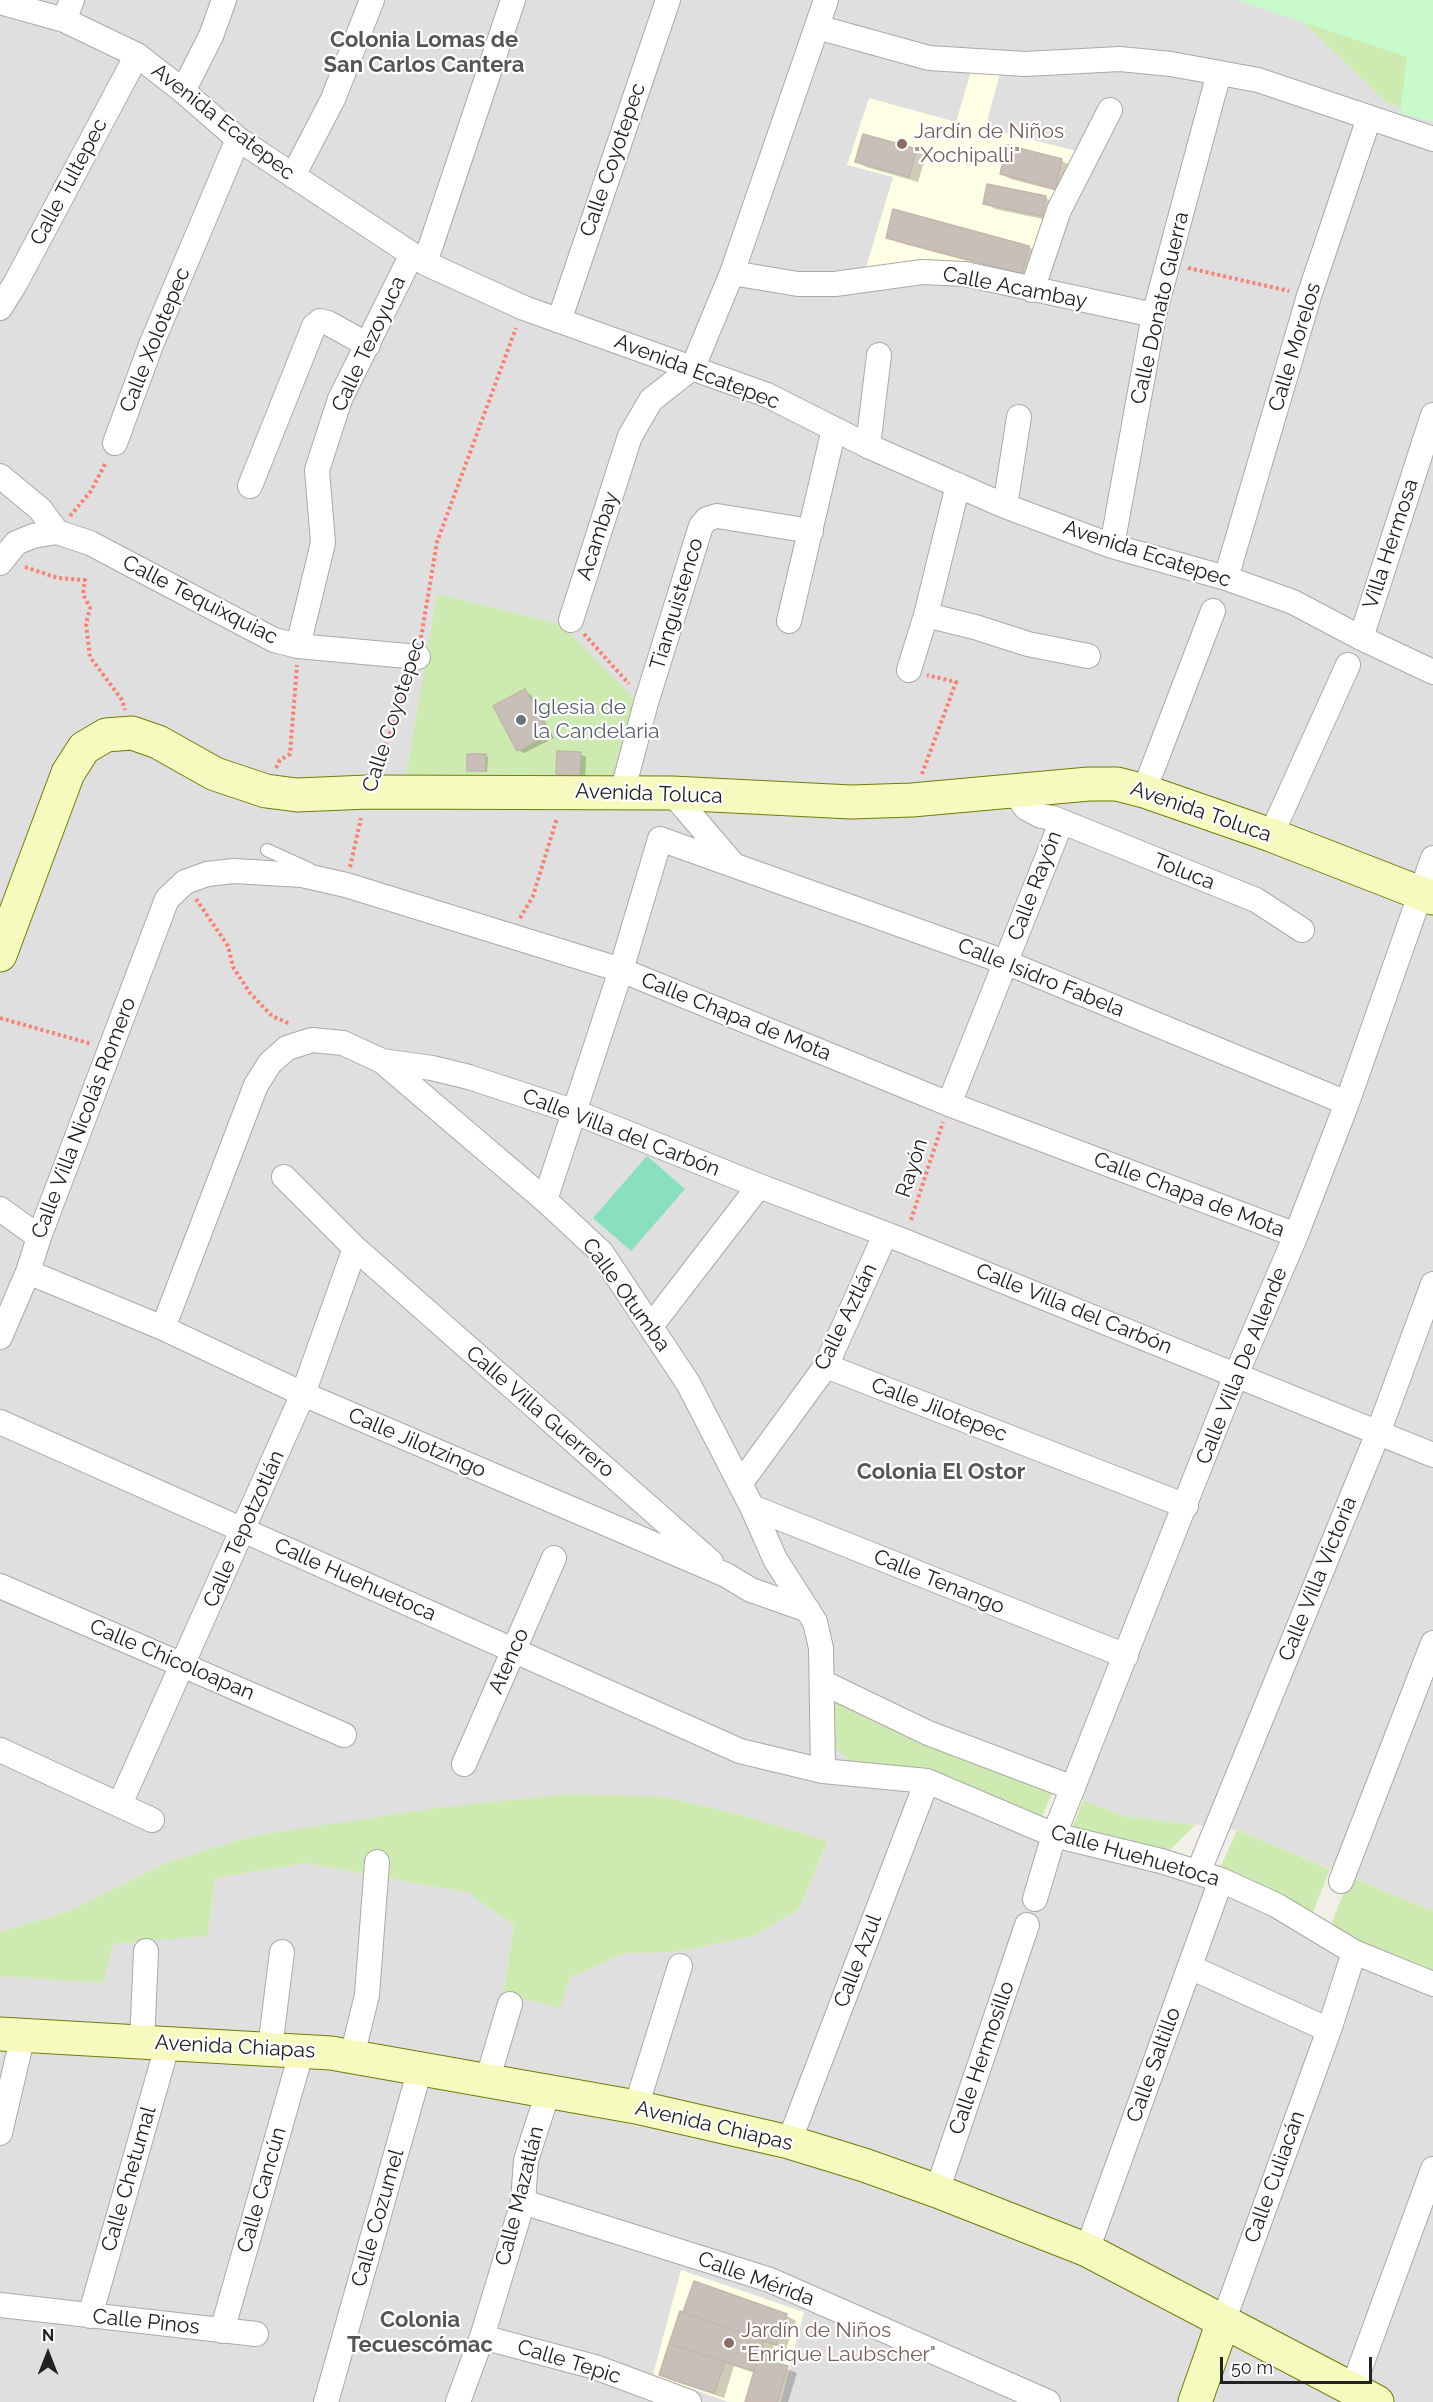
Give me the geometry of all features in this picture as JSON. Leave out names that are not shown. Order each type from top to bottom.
[{"type":"street","points":[[183,91],[211,36],[224,0]]},
{"type":"street","points":[[294,176],[333,99],[372,0]]},
{"type":"street","name":"Calle Tezoyuca","points":[[298,646],[323,543],[317,470],[340,399],[368,345],[419,258],[513,0]]},
{"type":"street","name":"Calle Coyotepec","points":[[559,321],[668,0]]},
{"type":"street","points":[[693,367],[732,273],[826,0]]},
{"type":"street","name":"Avenida Ecatepec","points":[[0,2],[68,10],[137,55],[238,139],[419,258],[524,308],[767,395],[868,446],[1005,506],[1112,546],[1226,578],[1293,602],[1433,672]]},
{"type":"street","points":[[817,27],[929,58],[1025,64],[1120,59],[1171,64],[1258,80],[1433,139]]},
{"type":"street","name":"Calle Tultepec","points":[[0,308],[137,55]]},
{"type":"street","name":"Calle Donato Guerra","points":[[1112,546],[1154,315],[1219,73]]},
{"type":"street","points":[[1032,290],[1059,210],[1110,110]]},
{"type":"street","name":"Calle Morelos","points":[[1226,578],[1309,296],[1369,118]]},
{"type":"street","name":"Calle Xolotepec","points":[[116,443],[151,345],[238,139]]},
{"type":"street","name":"Calle Acambay","points":[[732,273],[798,284],[835,284],[922,272],[965,274],[1154,315]]},
{"type":"street","points":[[250,486],[314,326],[320,321],[328,323],[368,345]]},
{"type":"street","points":[[868,446],[879,354]]},
{"type":"street","name":"Acambay","points":[[571,620],[630,436],[651,400],[693,367]]},
{"type":"street","name":"Villa Hermosa","points":[[1361,638],[1433,415]]},
{"type":"street","points":[[1005,506],[1019,417]]},
{"type":"street","points":[[789,621],[834,429]]},
{"type":"street","points":[[0,476],[40,508],[57,532],[33,536],[16,543],[1,561]]},
{"type":"street","points":[[909,670],[926,615],[958,485]]},
{"type":"street","name":"Tianguistenco","points":[[622,793],[646,703],[701,526],[707,519],[717,516],[811,531]]},
{"type":"street","name":"Calle Tequixquiac","points":[[57,532],[90,543],[255,633],[274,640],[298,646],[418,657]]},
{"type":"street","points":[[1144,790],[1213,611]]},
{"type":"street","points":[[926,615],[975,627],[1028,644],[1088,656]]},
{"type":"street","points":[[1270,835],[1348,665]]},
{"type":"street","name":"Avenida Toluca","points":[[0,956],[68,772],[84,748],[106,735],[132,734],[158,742],[215,774],[266,791],[297,795],[368,792],[672,793],[851,802],[912,800],[1089,784],[1117,784],[1144,790],[1270,835],[1426,895]]},
{"type":"street","name":"Calle Rayón","points":[[949,1104],[1061,823],[1026,808],[1014,790]]},
{"type":"street","name":"Calle Isidro Fabela","points":[[672,793],[732,863]]},
{"type":"street","name":"Toluca","points":[[1061,823],[1256,900],[1302,930]]},
{"type":"street","name":"Calle Isidro Fabela","points":[[621,970],[660,839],[1005,962],[1347,1103]]},
{"type":"street","name":"Calle Villa De Allende","points":[[1054,1835],[1236,1375],[1296,1235],[1426,895],[1433,858]]},
{"type":"street","name":"Calle Chapa de Mota","points":[[167,899],[185,882],[207,874],[234,871],[302,875],[346,885],[621,970],[949,1104],[1296,1235]]},
{"type":"street","name":"Calle Villa Nicolás Romero","points":[[0,1337],[28,1272],[39,1237],[167,899]]},
{"type":"street","points":[[545,1200],[621,970]]},
{"type":"street","name":"Calle Villa del Carbón","points":[[163,1328],[256,1085],[270,1063],[287,1048],[312,1040],[343,1043],[382,1061],[432,1068],[469,1077],[575,1112],[1433,1455]]},
{"type":"street","name":"Calle Otumba","points":[[382,1061],[545,1200],[601,1252],[688,1383],[752,1507],[775,1559],[815,1622],[820,1648],[822,1682],[823,1771]]},
{"type":"street","name":"Calle Villa Guerrero","points":[[284,1177],[355,1248],[726,1575]]},
{"type":"street","points":[[651,1326],[759,1186]]},
{"type":"street","points":[[0,1209],[39,1237]]},
{"type":"street","name":"Calle Aztlán","points":[[740,1484],[826,1366],[894,1238]]},
{"type":"street","name":"Calle Tepotzotlán","points":[[120,1804],[303,1394],[355,1248]]},
{"type":"street","name":"Calle Jilotzingo","points":[[28,1272],[163,1328],[303,1394],[726,1575],[752,1590],[808,1610]]},
{"type":"street","name":"Calle Villa Victoria","points":[[1210,1876],[1433,1284]]},
{"type":"street","name":"Calle Jilotepec","points":[[826,1366],[1186,1506]]},
{"type":"street","name":"Calle Huehuetoca","points":[[0,1422],[740,1751],[823,1771],[927,1781],[1054,1835],[1210,1876],[1276,1905],[1354,1952],[1433,1984]]},
{"type":"street","name":"Calle Tenango","points":[[752,1507],[1126,1656]]},
{"type":"street","name":"Atenco","points":[[464,1764],[554,1558]]},
{"type":"street","points":[[752,1590],[766,1586],[773,1577],[775,1559]]},
{"type":"street","name":"Calle Chicoloapan","points":[[0,1586],[344,1735]]},
{"type":"street","points":[[1341,1881],[1433,1643]]},
{"type":"street","points":[[822,1682],[928,1733],[1073,1788]]},
{"type":"street","points":[[0,1750],[152,1820]]},
{"type":"street","name":"Calle Azul","points":[[789,2142],[927,1781]]},
{"type":"street","points":[[1035,1899],[1054,1835]]},
{"type":"street","points":[[352,2056],[368,1989],[377,1862]]},
{"type":"street","name":"Calle Saltillo","points":[[1087,2250],[1190,1967],[1210,1876]]},
{"type":"street","name":"Calle Hermosillo","points":[[937,2191],[1027,1925]]},
{"type":"street","name":"Calle Chetumal","points":[[90,2316],[155,2042],[146,1951]]},
{"type":"street","points":[[270,2048],[282,1952]]},
{"type":"street","name":"Calle Culiacán","points":[[1195,2402],[1329,2030],[1354,1952]]},
{"type":"street","points":[[636,2107],[680,1966]]},
{"type":"street","points":[[1190,1967],[1329,2030]]},
{"type":"street","points":[[487,2081],[510,2004]]},
{"type":"street","points":[[0,2133],[12,2035]]},
{"type":"street","name":"Avenida Chiapas","points":[[12,2035],[270,2048],[352,2056],[636,2107],[789,2142],[937,2191],[1087,2250],[1365,2396]]},
{"type":"street","name":"Calle Cancún","points":[[222,2331],[302,2050]]},
{"type":"street","name":"Calle Cozumel","points":[[327,2402],[420,2069]]},
{"type":"street","name":"Calle Mazatlán","points":[[458,2402],[482,2337],[523,2202],[526,2160],[548,2092]]},
{"type":"street","points":[[1365,2396],[1433,2169]]},
{"type":"street","name":"Calle Mérida","points":[[523,2202],[770,2280],[1048,2402]]},
{"type":"street","name":"Calle Pinos","points":[[0,2305],[256,2334]]},
{"type":"street","name":"Calle Tepic","points":[[482,2337],[595,2367],[689,2402]]},
{"type":"lane","points":[[267,850],[346,885]]},
{"type":"path","points":[[1167,263],[1309,296]]},
{"type":"path","name":"Calle Coyotepec","points":[[346,885],[368,792],[418,657],[437,542],[524,308]]},
{"type":"path","points":[[57,532],[91,490],[116,443]]},
{"type":"path","points":[[1,561],[58,578],[85,580],[82,594],[90,608],[86,624],[90,657],[122,700],[132,734]]},
{"type":"path","points":[[571,620],[646,703]]},
{"type":"path","points":[[266,791],[280,760],[290,754],[298,646]]},
{"type":"path","points":[[909,670],[956,682],[912,800]]},
{"type":"path","points":[[510,936],[533,896],[565,792]]},
{"type":"path","points":[[185,882],[228,946],[233,967],[250,993],[272,1016],[292,1024],[312,1040]]},
{"type":"path","points":[[0,1018],[110,1050]]},
{"type":"path","name":"Rayón","points":[[894,1238],[949,1104]]},
{"type":"shaded area","points":[[0,0],[1243,0],[1301,20],[1387,103],[1433,116],[1433,1911],[1237,1830],[1124,1816],[921,1738],[1040,1821],[1073,1826],[1119,1844],[1170,1850],[1221,1866],[1312,1915],[1433,1974],[1433,2402],[0,2402],[0,1976],[104,1983],[113,1944],[208,1936],[215,1878],[306,1863],[468,1893],[514,1925],[503,1994],[570,1977],[626,1953],[675,1952],[753,1936],[799,1909],[828,1842],[737,1814],[338,1824],[251,1836],[166,1863],[69,1911],[0,1932]]},
{"type":"shaded area","points":[[972,68],[1000,74],[985,128],[1076,151],[1028,278],[954,261],[865,271],[893,177],[847,165],[869,98],[956,122]]},
{"type":"shaded area","name":"Jardín de Niños \"Enrique Laubscher\"","points":[[681,2270],[804,2312],[781,2402],[729,2402],[653,2375]]},
{"type":"green space","points":[[1236,0],[1433,0],[1433,122],[1400,113],[1407,57]]},
{"type":"green space","points":[[1433,0],[1433,116],[1387,103],[1301,20]]},
{"type":"green space","points":[[437,594],[562,625],[638,703],[624,780],[406,776]]},
{"type":"green space","points":[[647,1156],[685,1189],[631,1251],[593,1218]]},
{"type":"green space","points":[[831,1694],[1054,1789],[1040,1821],[850,1762],[831,1742]]},
{"type":"green space","points":[[568,1794],[665,1797],[737,1814],[828,1841],[799,1909],[753,1936],[675,1952],[626,1953],[570,1977],[560,2008],[503,1994],[514,1925],[468,1893],[306,1863],[215,1878],[208,1936],[113,1944],[104,1983],[0,1976],[0,1932],[69,1911],[166,1863],[251,1836],[436,1808]]},
{"type":"green space","points":[[1083,1800],[1124,1816],[1195,1825],[1170,1850],[1119,1844],[1073,1826]]},
{"type":"green space","points":[[1237,1830],[1330,1869],[1312,1915],[1221,1866]]},
{"type":"green space","points":[[1350,1877],[1433,1911],[1433,1974],[1369,1949],[1330,1927]]},
{"type":"building","points":[[863,134],[917,149],[909,177],[855,162]]},
{"type":"building","points":[[1007,145],[1062,159],[1055,189],[1000,174]]},
{"type":"building","points":[[987,184],[1046,196],[1042,216],[983,204]]},
{"type":"building","points":[[893,209],[1029,246],[1022,274],[886,238]]},
{"type":"building","name":"Iglesia de la Candelaria","points":[[525,689],[549,734],[517,751],[493,706]]},
{"type":"building","points":[[557,751],[581,752],[579,776],[556,774]]},
{"type":"building","points":[[467,754],[486,754],[485,771],[467,771]]},
{"type":"building","points":[[694,2281],[787,2314],[776,2345],[683,2312]]},
{"type":"building","points":[[680,2311],[764,2341],[754,2371],[669,2344]]},
{"type":"building","points":[[669,2344],[725,2362],[714,2393],[659,2375]]},
{"type":"building","points":[[758,2358],[788,2366],[777,2402],[745,2402]]},
{"type":"place","name":"Jardín de Niños \"Xochipalli\"","points":[[902,144]]},
{"type":"place","name":"Iglesia de la Candelaria","points":[[521,720]]},
{"type":"place","name":"Jardín de Niños \"Enrique Laubscher\"","points":[[729,2343]]},
{"type":"district","name":"Colonia Lomas de San Carlos Cantera","points":[[424,52]]},
{"type":"district","name":"Colonia El Ostor","points":[[941,1472]]},
{"type":"district","name":"Colonia Tecuescómac","points":[[420,2332]]}]
